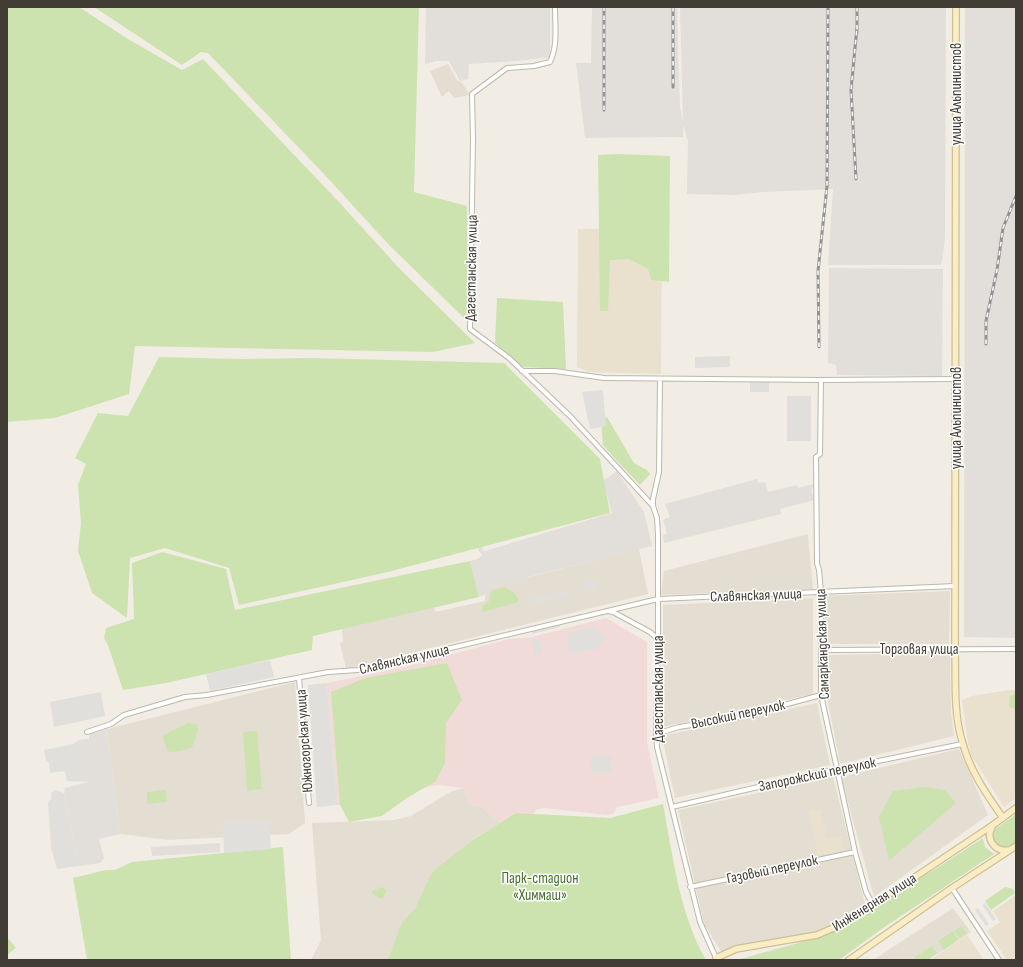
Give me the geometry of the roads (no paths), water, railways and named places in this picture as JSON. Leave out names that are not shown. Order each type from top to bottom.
[{"type":"main road","name":"улица Альпинистов","points":[[956,7],[955,649],[957,718],[962,744],[969,761],[1003,818]]},
{"type":"main road","name":"Инженерная улица","points":[[717,959],[736,949],[824,932],[838,926],[873,905],[1016,808]]},
{"type":"main road","points":[[993,825],[989,835],[992,844],[999,850],[1009,850]]},
{"type":"main road","name":"Инженерная улица","points":[[849,960],[952,888],[1016,846]]},
{"type":"street","name":"Дагестанская улица","points":[[555,7],[555,48],[550,62],[534,66],[507,68],[472,94],[473,139],[470,329],[509,358],[570,416],[653,506]]},
{"type":"street","points":[[522,371],[555,371],[598,377],[660,379],[956,379]]},
{"type":"street","name":"Дагестанская улица","points":[[660,379],[659,472],[653,495],[653,506],[658,527],[657,747],[690,887],[700,922],[717,959]]},
{"type":"street","name":"Самаркандская улица","points":[[821,380],[820,454],[816,458],[815,476],[817,563],[819,570],[820,593],[821,695],[855,852],[866,892],[873,905]]},
{"type":"street","name":"Славянская улица","points":[[87,732],[111,724],[124,715],[186,696],[328,672],[358,670],[658,599],[955,586]]},
{"type":"street","points":[[606,611],[613,612],[650,632],[658,639]]},
{"type":"street","name":"Торговая улица","points":[[821,650],[1016,649]]},
{"type":"street","name":"Южногорская улица","points":[[299,678],[309,804]]},
{"type":"street","name":"Высокий переулок","points":[[656,734],[679,727],[735,718],[821,695]]},
{"type":"street","name":"Запорожский переулок","points":[[672,806],[838,769],[962,744]]},
{"type":"street","name":"Газовый переулок","points":[[690,887],[855,852]]},
{"type":"street","points":[[952,888],[999,960]]},
{"type":"railway","points":[[604,7],[604,110]]},
{"type":"railway","points":[[673,7],[673,87]]},
{"type":"railway","points":[[819,347],[818,271],[827,186],[828,7]]},
{"type":"railway","points":[[857,7],[857,33]]},
{"type":"railway","points":[[856,179],[851,90],[857,27]]},
{"type":"railway","points":[[986,344],[986,321],[997,270],[1003,228],[1016,196]]},
{"type":"park label","name":"Парк-стадион «Химмаш»","points":[[540,886]]}]
